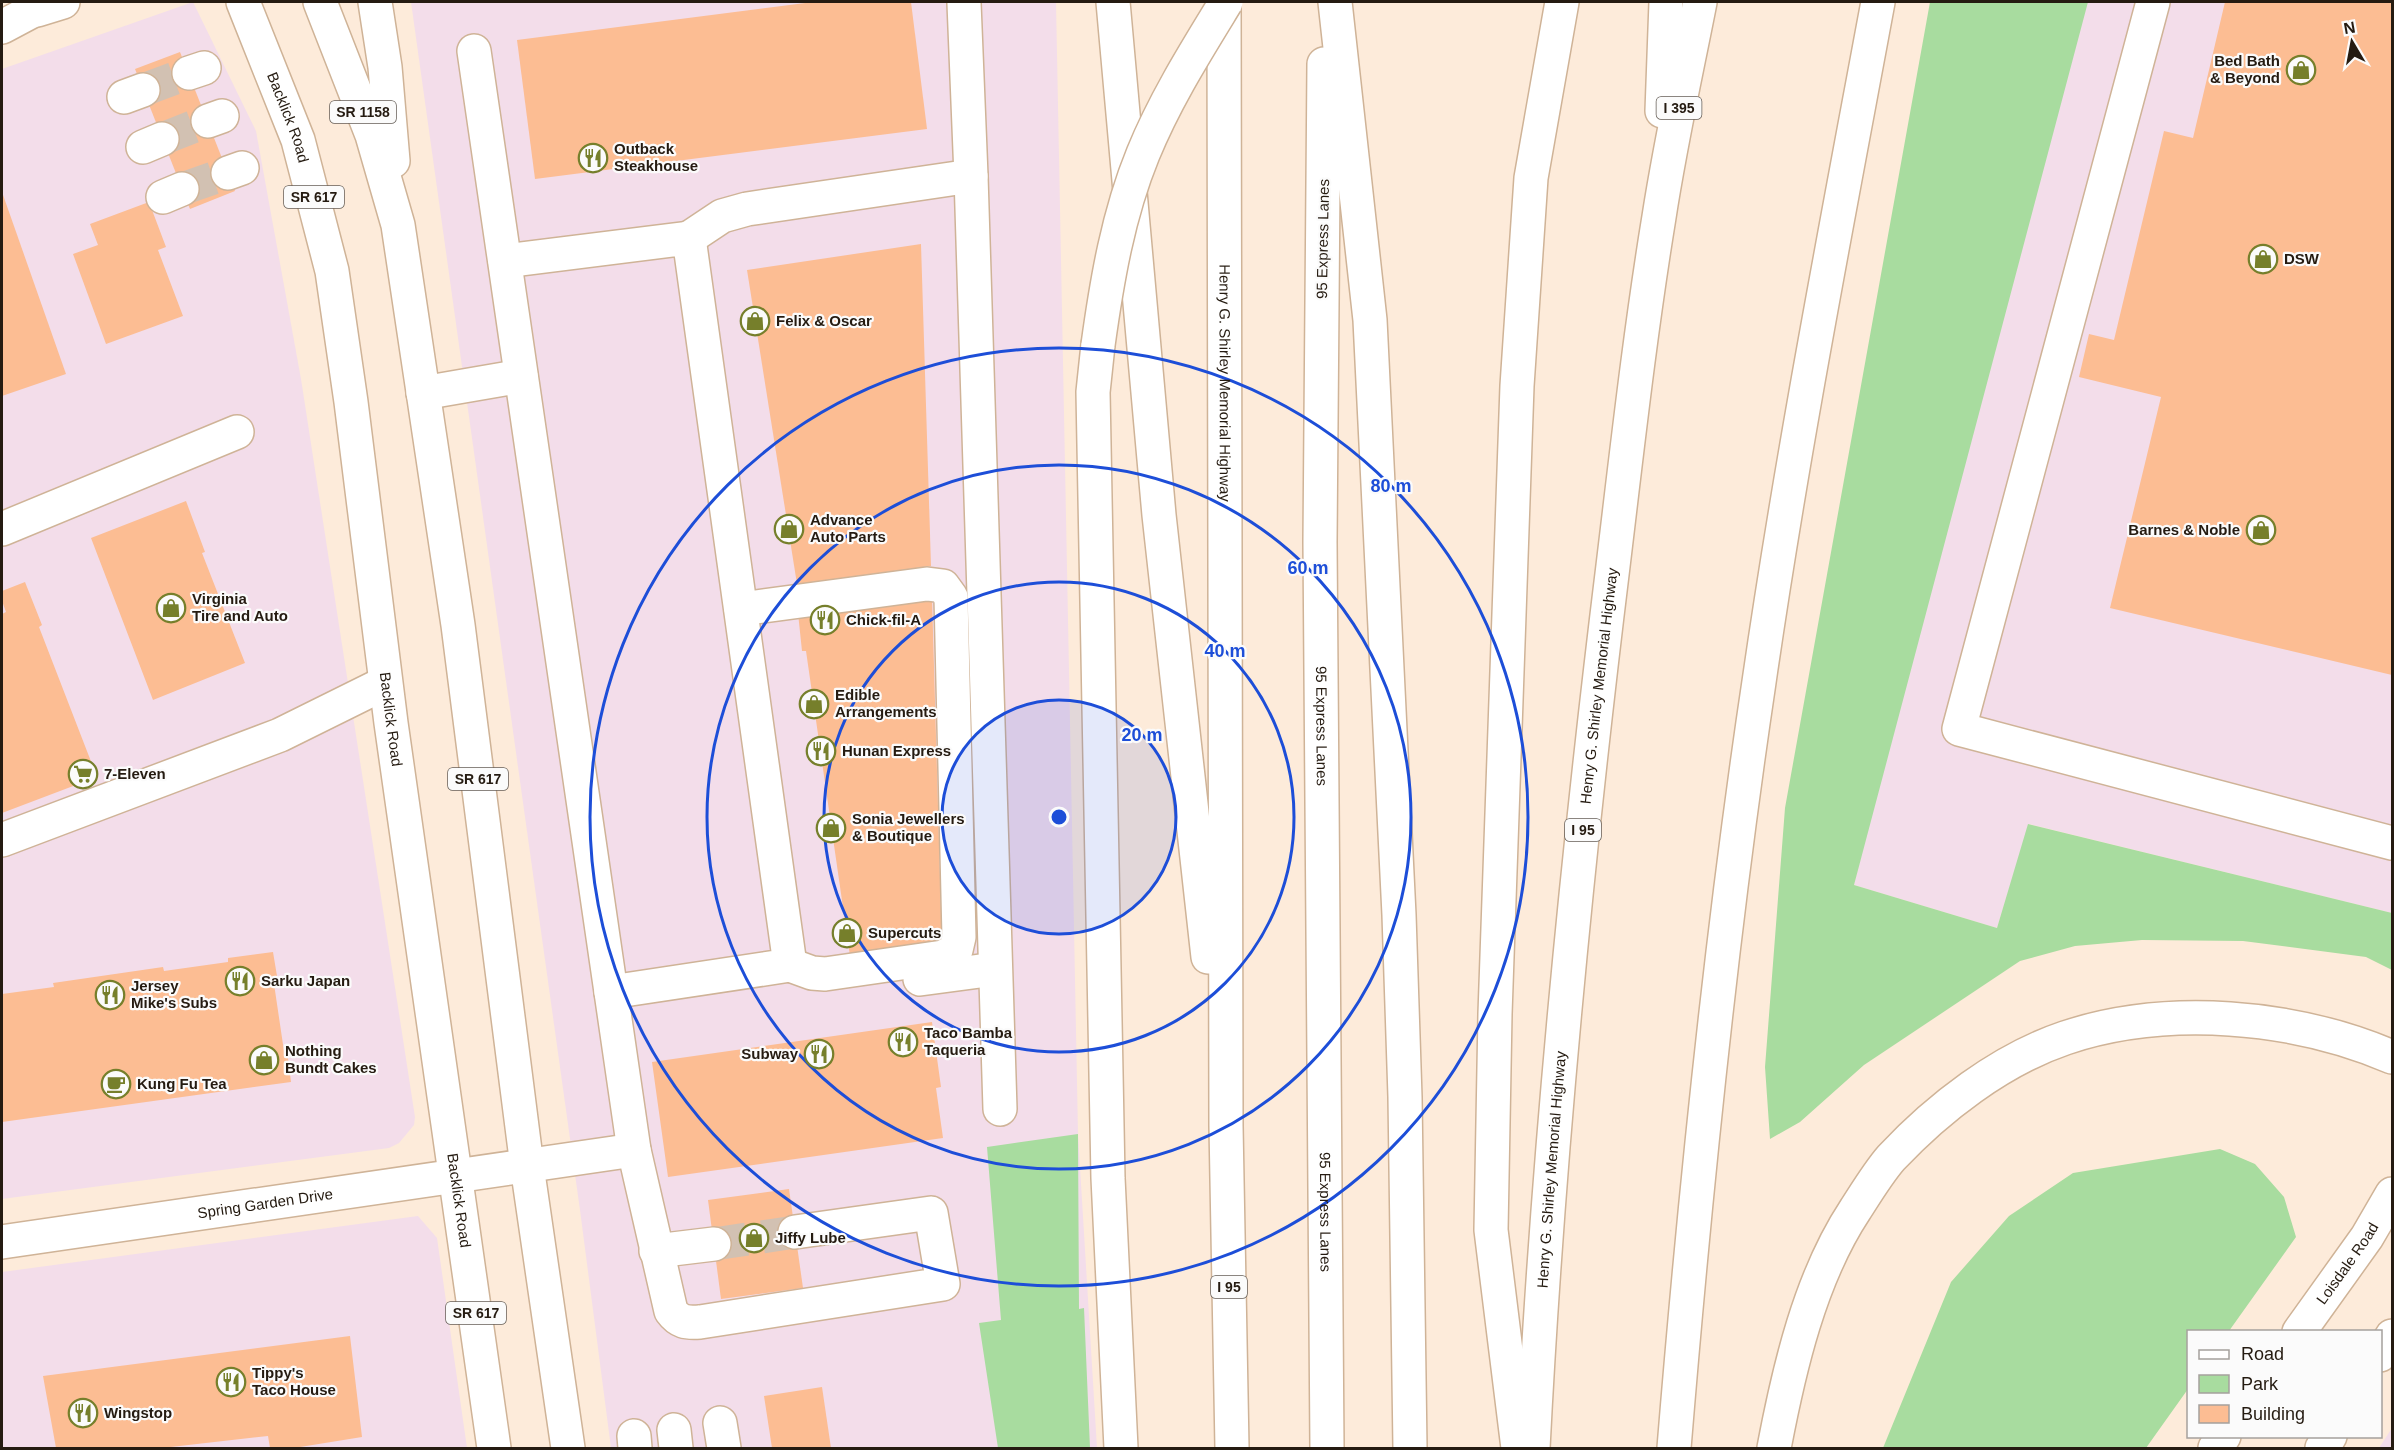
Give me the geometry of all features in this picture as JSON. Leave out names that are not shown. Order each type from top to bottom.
[{"type":"main road","name":"SR 1158","points":[[320,2],[372,135],[398,225]]},
{"type":"main road","name":"SR 617","points":[[375,2],[385,67],[398,225],[458,625],[527,1166],[568,1449]]},
{"type":"main road","points":[[1113,2],[1159,515],[1226,1126]]},
{"type":"main road","points":[[1121,1449],[1108,1178],[1093,393],[1106,290],[1118,229],[1143,154],[1179,80],[1225,2]]},
{"type":"main road","name":"Henry G. Shirley Memorial Highway","points":[[1225,2],[1226,1126],[1232,1449]]},
{"type":"main road","name":"95 Express Lanes","points":[[1325,2],[1320,542],[1327,1449]]},
{"type":"main road","points":[[1335,2],[1370,320],[1399,927],[1405,1097],[1410,1449]]},
{"type":"main road","points":[[1518,1449],[1491,1230],[1495,1014],[1517,386],[1531,178],[1562,2]]},
{"type":"main road","name":"I 95","points":[[1659,215],[1666,2]]},
{"type":"main road","name":"Henry G. Shirley Memorial Highway","points":[[1533,1449],[1541,1289],[1554,1120],[1593,728],[1659,215],[1700,2]]},
{"type":"main road","points":[[1674,1449],[1686,1295],[1721,962],[1759,681],[1803,410],[1878,2]]},
{"type":"main road","points":[[2153,2],[1959,729],[2392,843]]},
{"type":"main road","points":[[964,3],[999,1109]]},
{"type":"main road","points":[[2,27],[50,4]]},
{"type":"main road","name":"Backlick Road","points":[[241,5],[298,141],[332,271],[351,402],[386,683],[494,1449]]},
{"type":"main road","points":[[474,51],[634,1150],[671,1311],[677,1319],[686,1323],[944,1284],[931,1213],[795,1232]]},
{"type":"main road","points":[[505,261],[689,238],[722,216],[747,209],[971,176]]},
{"type":"main road","points":[[689,238],[790,965],[808,985],[825,989],[995,969]]},
{"type":"main road","points":[[423,393],[521,376]]},
{"type":"main road","points":[[6,527],[237,432]]},
{"type":"main road","points":[[611,992],[790,965],[813,973],[825,974],[943,957],[956,950],[959,937],[951,597],[943,586],[927,584],[741,609]]},
{"type":"main road","points":[[2,840],[280,735],[386,683]]},
{"type":"main road","points":[[1774,1449],[1785,1389],[1806,1317],[1828,1262],[1854,1211],[1890,1159],[1933,1118],[1976,1085],[2020,1057],[2064,1038],[2104,1028],[2165,1018],[2245,1020],[2308,1029],[2392,1057]]},
{"type":"main road","name":"Spring Garden Drive","points":[[2,1242],[634,1150]]},
{"type":"main road","name":"Loisdale Road","points":[[2300,1330],[2367,1237],[2392,1194]]},
{"type":"main road","points":[[656,1251],[714,1245]]},
{"type":"main road","points":[[2382,1352],[2392,1336]]},
{"type":"shaded area","points":[[193,2],[256,131],[301,379],[415,1117],[414,1125],[399,1143],[389,1148],[2,1199],[2,69]]},
{"type":"shaded area","points":[[411,2],[1056,2],[1078,1134],[1097,1448],[611,1448],[580,1210]]},
{"type":"shaded area","points":[[1976,2],[2392,2],[2392,913],[2029,824],[1997,928],[1854,885],[1952,485]]},
{"type":"shaded area","points":[[418,1216],[437,1238],[467,1448],[2,1448],[2,1272]]},
{"type":"shaded area","points":[[2392,1428],[2392,1448],[2379,1448]]},
{"type":"green space","points":[[1930,2],[2088,2],[1854,885],[1997,928],[2028,824],[2392,913],[2392,970],[2366,957],[2243,941],[2142,940],[2075,946],[2020,961],[1864,1065],[1800,1122],[1770,1139],[1765,1067],[1785,808]]},
{"type":"green space","points":[[1078,1134],[1079,1309],[1084,1308],[1090,1448],[998,1448],[979,1323],[1001,1320],[987,1147]]},
{"type":"green space","points":[[2220,1149],[2255,1164],[2284,1197],[2296,1237],[2230,1330],[2187,1330],[2187,1390],[2146,1448],[1883,1448],[1951,1282],[2009,1216],[2073,1173]]},
{"type":"building","points":[[813,2],[911,2],[927,129],[535,179],[517,40]]},
{"type":"building","points":[[2225,2],[2392,2],[2392,675],[2110,608],[2161,397],[2079,377],[2089,334],[2114,340],[2164,131],[2193,138]]},
{"type":"building","points":[[180,52],[235,191],[190,209],[135,69]]},
{"type":"building","points":[[2,192],[66,374],[2,396]]},
{"type":"building","points":[[149,202],[166,247],[158,250],[183,316],[106,344],[73,254],[98,245],[90,224]]},
{"type":"building","points":[[921,244],[931,566],[797,584],[747,270]]},
{"type":"building","name":"Virginia Tire and Auto","points":[[186,501],[205,552],[202,553],[245,663],[153,700],[91,538]]},
{"type":"building","points":[[25,582],[42,625],[39,627],[97,777],[2,813],[2,614],[6,612],[2,601],[2,591]]},
{"type":"building","points":[[932,597],[942,945],[850,956],[806,651],[802,651],[798,613]]},
{"type":"building","points":[[273,952],[277,976],[273,977],[285,1058],[288,1058],[291,1082],[2,1122],[2,994],[54,987],[53,983],[163,967],[164,971],[228,962],[228,958]]},
{"type":"building","points":[[932,1022],[941,1087],[936,1088],[943,1138],[668,1177],[652,1062]]},
{"type":"building","name":"Jiffy Lube","points":[[789,1189],[803,1288],[721,1299],[708,1200]]},
{"type":"building","points":[[350,1336],[362,1437],[294,1448],[270,1448],[268,1436],[162,1448],[56,1448],[43,1376]]},
{"type":"building","points":[[822,1387],[831,1448],[772,1448],[764,1396]]},
{"type":"tunnel","points":[[143,90],[189,73]]},
{"type":"tunnel","points":[[162,139],[208,121]]},
{"type":"tunnel","points":[[182,189],[228,173]]},
{"type":"tunnel","points":[[714,1244],[795,1232]]},
{"type":"place","name":"Bed Bath & Beyond","points":[[2301,70]]},
{"type":"place","name":"Outback Steakhouse","points":[[593,158]]},
{"type":"place","name":"DSW","points":[[2263,259]]},
{"type":"place","name":"Felix & Oscar","points":[[755,321]]},
{"type":"place","name":"Advance Auto Parts","points":[[789,529]]},
{"type":"place","name":"Barnes & Noble","points":[[2261,530]]},
{"type":"place","name":"Virginia Tire and Auto","points":[[171,608]]},
{"type":"place","name":"Chick-fil-A","points":[[825,620]]},
{"type":"place","name":"Edible Arrangements","points":[[814,704]]},
{"type":"place","name":"Hunan Express","points":[[821,751]]},
{"type":"place","name":"7-Eleven","points":[[83,774]]},
{"type":"place","name":"Sonia Jewellers & Boutique","points":[[831,828]]},
{"type":"place","name":"Supercuts","points":[[847,933]]},
{"type":"place","name":"Sarku Japan","points":[[240,981]]},
{"type":"place","name":"Jersey Mike's Subs","points":[[110,995]]},
{"type":"place","name":"Taco Bamba Taqueria","points":[[903,1042]]},
{"type":"place","name":"Subway","points":[[819,1054]]},
{"type":"place","name":"Nothing Bundt Cakes","points":[[264,1060]]},
{"type":"place","name":"Kung Fu Tea","points":[[116,1084]]},
{"type":"place","name":"Jiffy Lube","points":[[754,1238]]},
{"type":"place","name":"Tippy's Taco House","points":[[231,1382]]},
{"type":"place","name":"Wingstop","points":[[83,1413]]}]
